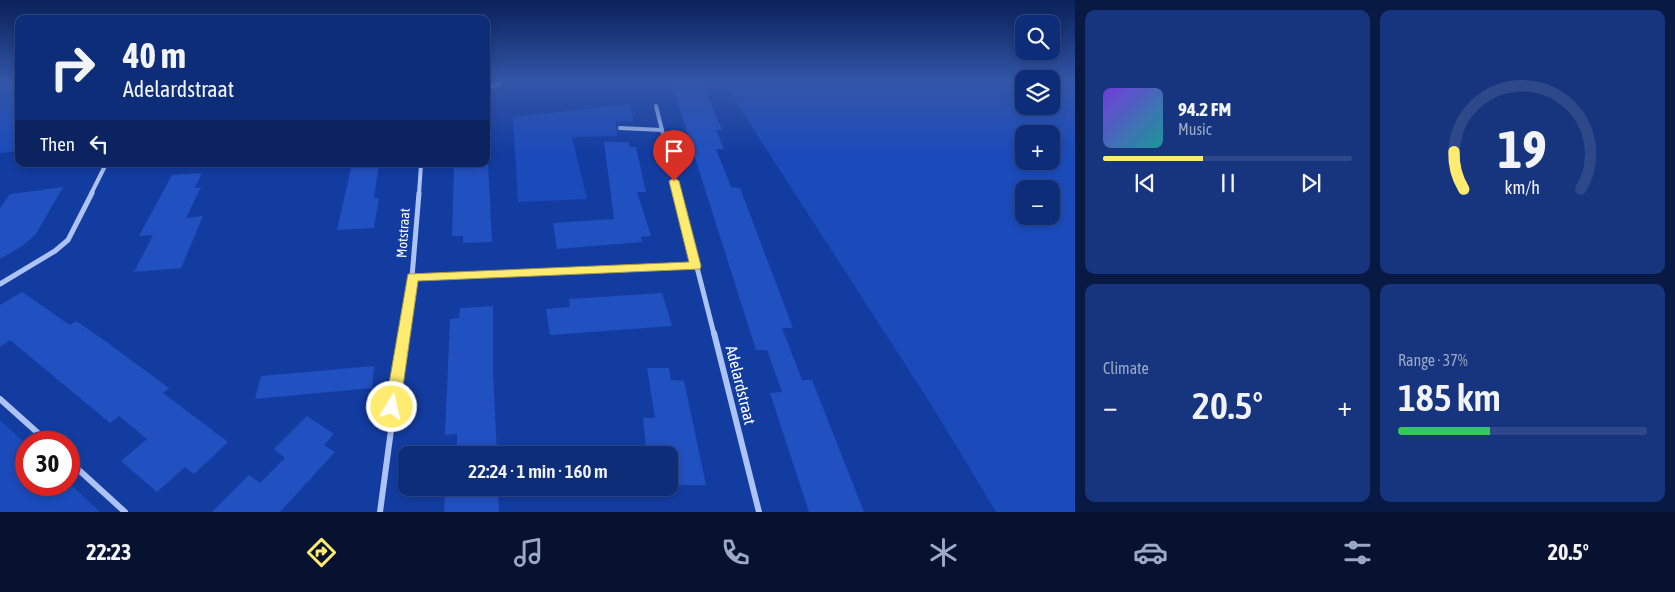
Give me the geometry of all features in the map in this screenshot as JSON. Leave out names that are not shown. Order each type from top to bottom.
[{"type":"street","name":"Adelardstraat","points":[[656,106],[759,512]]},
{"type":"street","points":[[620,128],[662,130]]},
{"type":"street","points":[[0,284],[55,251],[68,240],[104,167]]},
{"type":"street","name":"Motstraat","points":[[380,512],[390,426],[412,277],[421,167]]},
{"type":"street","points":[[412,277],[696,266]]},
{"type":"street","points":[[0,399],[36,431]]},
{"type":"street","points":[[80,471],[125,512]]},
{"type":"shaded area","points":[[0,106],[15,106],[15,151],[0,153]]},
{"type":"shaded area","points":[[612,106],[630,106],[634,121],[616,121],[617,136],[572,137],[587,199],[518,202],[513,117]]},
{"type":"shaded area","points":[[738,106],[1015,106],[1015,115],[1060,115],[1060,106],[1075,106],[1075,512],[996,512],[934,409]]},
{"type":"shaded area","points":[[0,420],[15,434],[15,496],[80,496],[80,493],[100,512],[0,512]]},
{"type":"building","points":[[679,106],[712,106],[722,130],[716,130],[724,149],[716,149],[731,187],[740,188],[793,328],[782,328],[802,380],[812,380],[864,512],[809,512],[770,393],[782,392],[767,350],[756,350]]},
{"type":"building","points":[[604,142],[629,142],[629,147],[636,147],[646,192],[637,192],[651,236],[641,237],[642,242],[557,249],[553,223],[614,219]]},
{"type":"building","points":[[351,167],[379,167],[374,198],[379,198],[374,228],[337,230]]},
{"type":"building","points":[[454,167],[488,167],[492,242],[463,243],[463,236],[452,236]]},
{"type":"building","points":[[202,173],[195,188],[201,187],[186,218],[203,216],[181,268],[134,272],[153,235],[139,236],[172,175]]},
{"type":"building","points":[[63,187],[36,234],[22,246],[0,259],[0,208],[10,194]]},
{"type":"building","points":[[22,292],[70,325],[76,321],[101,338],[169,388],[163,393],[228,442],[194,474],[185,467],[157,492],[121,461],[147,439],[119,416],[110,423],[10,340],[0,347],[0,305]]},
{"type":"building","points":[[662,293],[672,326],[550,335],[546,309],[570,307],[569,299]]},
{"type":"building","points":[[493,306],[493,369],[497,446],[457,446],[457,434],[445,435],[450,319],[459,318],[460,308]]},
{"type":"building","points":[[374,366],[372,388],[255,399],[261,376]]},
{"type":"building","points":[[647,368],[669,368],[671,380],[684,381],[706,485],[678,485],[678,446],[646,446],[643,418],[655,418]]},
{"type":"building","points":[[307,416],[334,434],[324,445],[335,452],[280,512],[212,512],[249,475],[260,483],[285,458],[274,449]]},
{"type":"building","points":[[445,496],[498,496],[499,512],[444,512]]},
{"type":"route","points":[[392,407],[412,277],[696,266],[674,181]]}]
